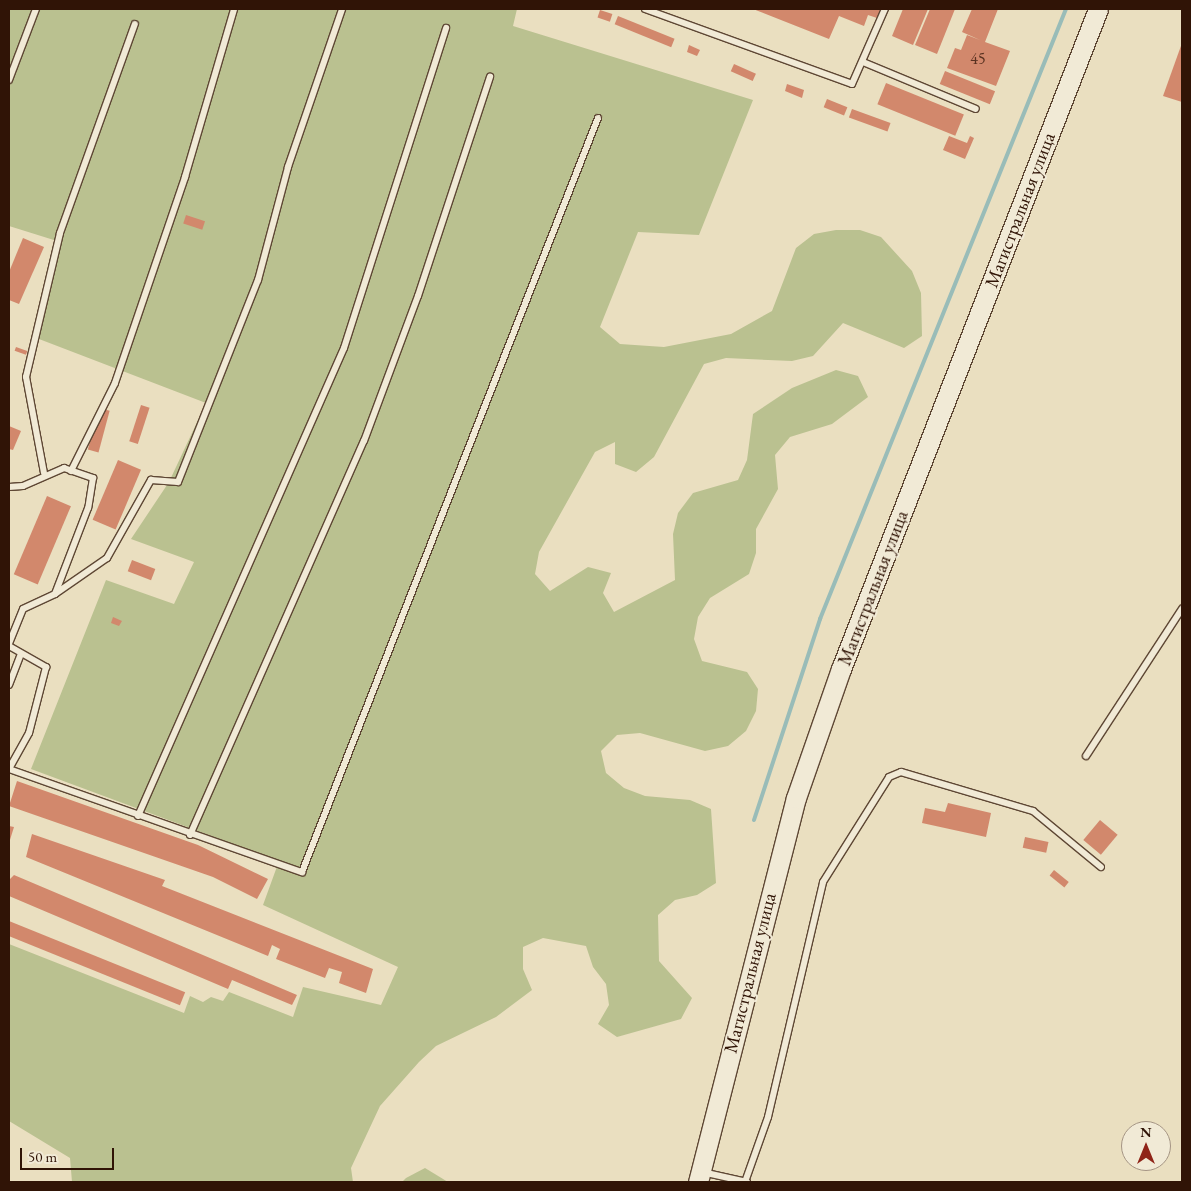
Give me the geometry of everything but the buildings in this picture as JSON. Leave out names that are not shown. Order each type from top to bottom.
[{"type":"main road","name":"Магистральная улица","points":[[700,1177],[799,789],[1098,9]]},
{"type":"lane","points":[[9,80],[36,9]]},
{"type":"lane","points":[[71,471],[114,383],[185,177],[234,9]]},
{"type":"lane","points":[[342,9],[288,168],[258,280],[178,482],[151,480],[108,558],[55,594],[23,610],[9,645],[21,654],[46,667],[29,734],[9,768],[190,835],[302,872],[598,118]]},
{"type":"lane","points":[[645,9],[852,84],[885,9]]},
{"type":"lane","points":[[44,473],[26,377],[60,233],[135,24]]},
{"type":"lane","points":[[138,816],[344,348],[446,28]]},
{"type":"lane","points":[[863,62],[976,109]]},
{"type":"lane","points":[[190,835],[364,441],[418,296],[490,77]]},
{"type":"lane","points":[[9,487],[23,486],[44,473],[71,471],[92,478],[88,508],[55,594]]},
{"type":"lane","points":[[1086,756],[1182,609]]},
{"type":"lane","points":[[9,685],[21,654]]},
{"type":"lane","points":[[700,1177],[746,1182],[768,1118],[823,882],[889,777],[901,772],[1033,811],[1101,867]]},
{"type":"green space","points":[[9,9],[517,9],[513,26],[753,100],[699,235],[638,232],[600,327],[620,344],[664,347],[731,334],[772,311],[796,248],[814,234],[836,230],[860,230],[881,237],[912,271],[921,293],[922,336],[904,348],[843,323],[813,356],[792,361],[726,358],[704,364],[654,457],[636,472],[615,464],[615,442],[595,452],[539,552],[535,574],[550,591],[588,567],[611,573],[603,593],[614,612],[675,580],[673,534],[678,513],[693,493],[738,480],[747,460],[753,414],[792,388],[836,370],[858,376],[868,397],[832,424],[790,437],[775,455],[778,489],[756,529],[756,553],[749,574],[710,598],[698,617],[694,639],[702,661],[747,672],[758,689],[756,711],[746,731],[728,746],[705,751],[640,733],[617,735],[601,751],[606,773],[624,788],[645,796],[690,800],[711,809],[716,883],[697,895],[675,900],[658,915],[659,961],[692,998],[681,1019],[617,1037],[598,1024],[609,1005],[606,984],[593,967],[586,946],[543,938],[523,947],[523,969],[532,990],[496,1017],[436,1046],[419,1062],[380,1106],[351,1168],[353,1182],[72,1182],[70,1158],[9,1121],[9,944],[184,1013],[190,996],[203,1002],[211,997],[223,1001],[229,992],[293,1017],[303,987],[381,1005],[398,967],[263,905],[279,861],[31,769],[106,580],[174,604],[194,562],[131,539],[169,482],[206,403],[39,339],[57,241],[9,226]]},
{"type":"green space","points":[[425,1168],[448,1182],[402,1182],[406,1178]]},
{"type":"waterway","points":[[754,820],[820,619],[1066,9]]}]
